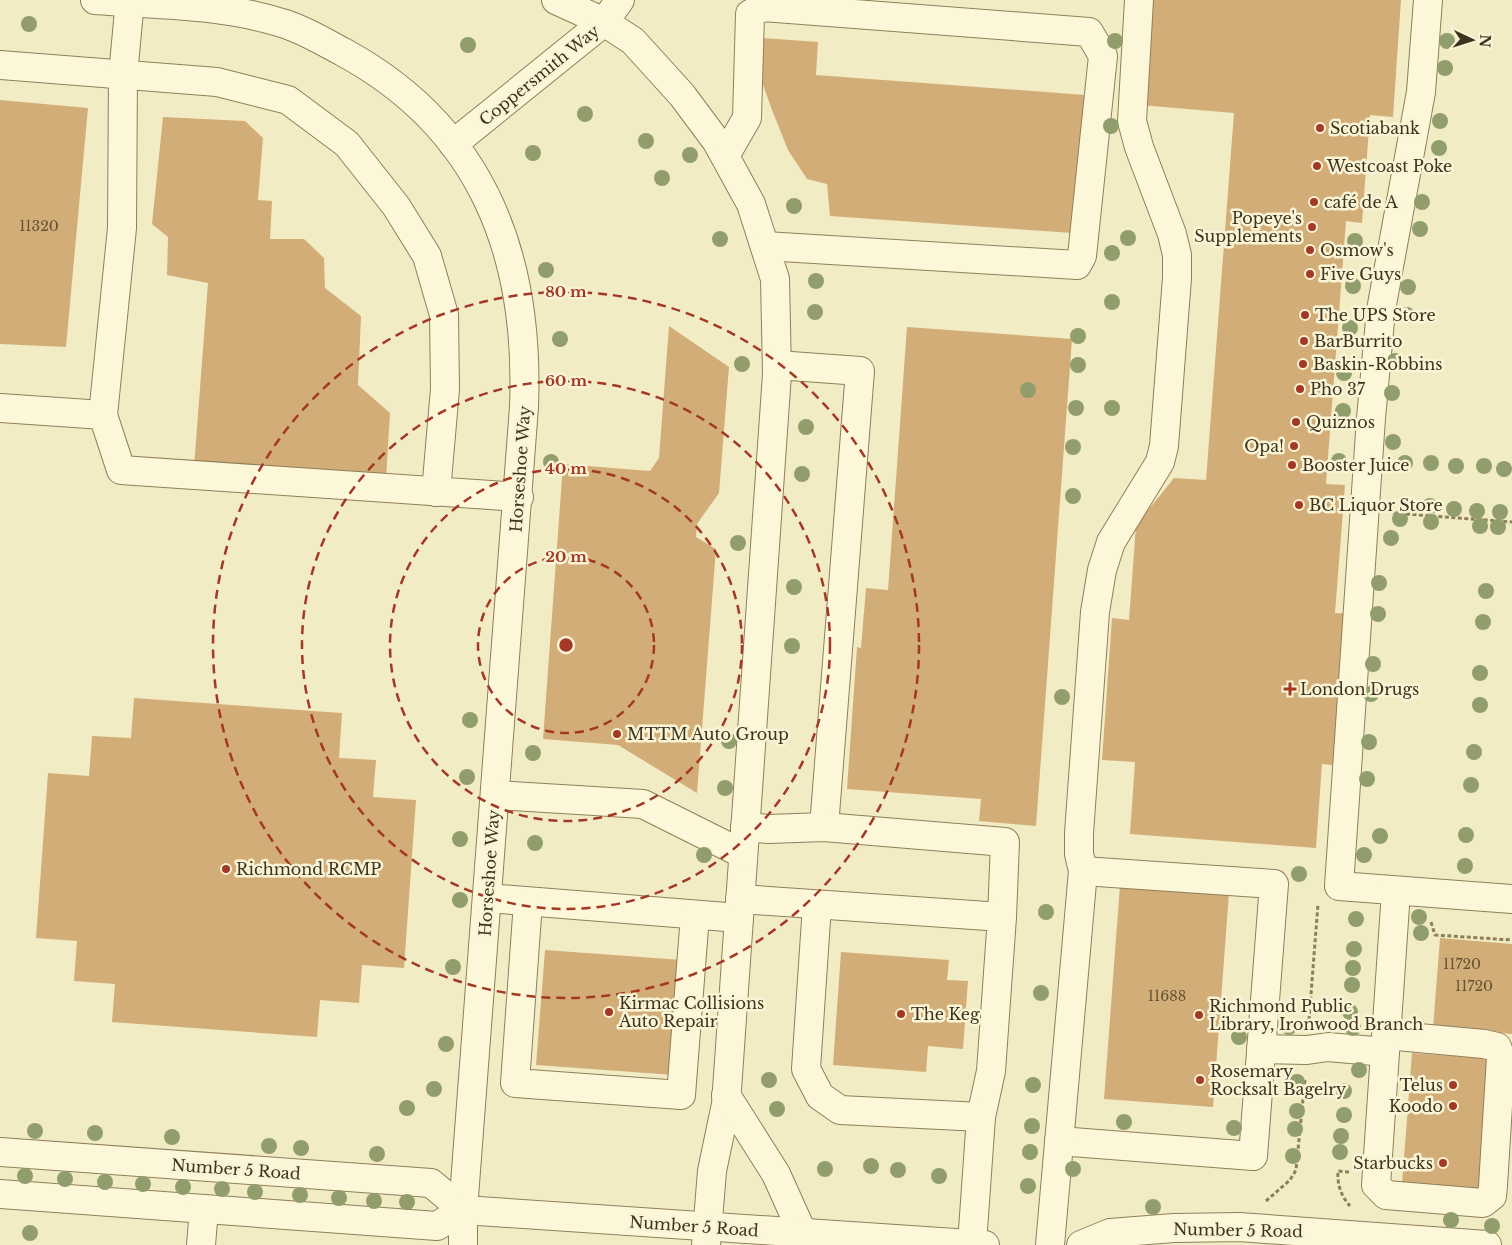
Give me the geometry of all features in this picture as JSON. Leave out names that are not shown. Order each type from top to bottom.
[{"type":"street","name":"Horseshoe Way","points":[[95,0],[201,7],[246,14],[284,23],[364,63],[418,104],[454,144],[476,176],[509,252],[516,282],[525,362],[519,497],[487,898],[463,1245]]},
{"type":"street","points":[[556,0],[604,22],[644,52],[682,95],[718,142],[751,204],[775,279],[777,365],[740,908],[726,1095],[712,1171],[706,1236]]},
{"type":"street","name":"Coppersmith Way","points":[[454,144],[604,22],[620,0]]},
{"type":"street","points":[[1050,1245],[1083,871],[1079,854],[1079,833],[1095,612],[1102,570],[1111,542],[1160,462],[1164,446],[1177,255],[1172,234],[1139,147],[1132,121],[1139,0]]},
{"type":"street","points":[[1428,0],[1421,92],[1381,310],[1371,418],[1339,886],[1512,899]]},
{"type":"street","points":[[130,1],[123,75],[122,228],[104,415],[121,470],[519,497]]},
{"type":"street","points":[[725,156],[747,118],[750,14],[763,6],[1089,32],[1103,56],[1082,256],[1077,265],[765,246]]},
{"type":"street","points":[[0,65],[217,82],[288,100],[347,144],[396,206],[427,256],[444,315],[445,390],[436,492]]},
{"type":"street","points":[[777,365],[860,371],[824,827]]},
{"type":"street","points":[[0,408],[104,415]]},
{"type":"street","points":[[495,795],[643,804],[743,854]]},
{"type":"street","points":[[745,827],[769,829],[824,827],[1005,842],[1002,917],[991,1071],[981,1117],[979,1245]]},
{"type":"street","points":[[1059,1141],[1253,1156],[1274,884],[1083,871]]},
{"type":"street","points":[[1261,1049],[1307,1050],[1386,1043],[1484,1044],[1497,1047],[1501,1058],[1492,1196],[1483,1203],[1386,1195],[1376,1185],[1386,1043],[1396,891]]},
{"type":"street","points":[[487,898],[695,915],[740,908],[817,905],[1002,917]]},
{"type":"street","points":[[528,902],[515,1083],[681,1095],[695,915]]},
{"type":"street","points":[[817,905],[806,1069],[820,1096],[840,1110],[981,1117]]},
{"type":"street","points":[[726,1095],[776,1174],[803,1234]]},
{"type":"street","name":"Number 5 Road","points":[[0,1152],[431,1183],[464,1210],[706,1236],[803,1234],[979,1245]]},
{"type":"street","points":[[0,1194],[437,1226],[464,1210]]},
{"type":"street","points":[[201,1245],[204,1209]]},
{"type":"street","name":"Number 5 Road","points":[[1081,1245],[1110,1233],[1174,1228],[1239,1227],[1487,1245]]},
{"type":"path","points":[[1385,512],[1512,522]]},
{"type":"path","points":[[1266,1204],[1266,1199],[1282,1188],[1296,1170],[1318,902]]},
{"type":"path","points":[[1430,918],[1435,935],[1512,940]]},
{"type":"building","points":[[1148,0],[1401,0],[1393,117],[1370,115],[1362,223],[1346,221],[1326,484],[1345,485],[1335,613],[1352,614],[1340,766],[1322,764],[1316,848],[1130,834],[1135,762],[1102,760],[1112,618],[1129,620],[1136,525],[1174,478],[1206,480],[1234,113],[1140,105]]},
{"type":"building","points":[[763,38],[818,42],[816,75],[1085,95],[1072,233],[830,216],[827,184],[807,179],[788,150],[772,110],[760,76]]},
{"type":"building","points":[[0,100],[88,108],[66,347],[0,344]]},
{"type":"building","points":[[163,117],[245,121],[263,138],[258,200],[272,201],[270,239],[304,239],[324,258],[325,288],[361,316],[358,385],[390,413],[386,480],[194,467],[208,283],[167,275],[168,237],[152,224]]},
{"type":"building","points":[[669,326],[729,367],[719,493],[697,524],[696,537],[716,549],[697,793],[618,745],[543,739],[563,464],[650,471],[659,458]]},
{"type":"building","points":[[907,327],[1072,339],[1036,826],[979,821],[981,799],[847,789],[857,647],[861,648],[866,588],[888,590]]},
{"type":"building","name":"Richmond RCMP","points":[[134,698],[342,713],[339,758],[376,760],[373,797],[416,800],[404,968],[362,965],[359,1003],[320,1000],[317,1037],[112,1022],[115,984],[74,981],[77,941],[36,938],[48,773],[89,776],[92,736],[131,738]]},
{"type":"building","points":[[1120,885],[1229,893],[1213,1107],[1104,1099]]},
{"type":"building","points":[[1440,938],[1512,944],[1512,1034],[1433,1028]]},
{"type":"building","name":"Kirmac Collisions Auto Repair","points":[[545,950],[682,960],[674,1075],[536,1065]]},
{"type":"building","name":"The Keg","points":[[841,952],[949,960],[947,980],[968,981],[963,1049],[928,1046],[926,1072],[833,1065]]},
{"type":"building","points":[[1412,1053],[1493,1059],[1483,1190],[1402,1184]]},
{"type":"place","name":"Scotiabank","points":[[1320,128]]},
{"type":"place","name":"Westcoast Poke","points":[[1317,166]]},
{"type":"place","name":"café de A","points":[[1314,202]]},
{"type":"place","name":"Popeye's Supplements","points":[[1312,227]]},
{"type":"place","name":"Osmow's","points":[[1310,250]]},
{"type":"place","name":"Five Guys","points":[[1310,274]]},
{"type":"place","name":"The UPS Store","points":[[1305,315]]},
{"type":"place","name":"BarBurrito","points":[[1304,341]]},
{"type":"place","name":"Baskin-Robbins","points":[[1303,364]]},
{"type":"place","name":"Pho 37","points":[[1300,389]]},
{"type":"place","name":"Quiznos","points":[[1296,422]]},
{"type":"place","name":"Opa!","points":[[1294,446]]},
{"type":"place","name":"Booster Juice","points":[[1292,465]]},
{"type":"place","name":"BC Liquor Store","points":[[1299,505]]},
{"type":"place","name":"London Drugs","points":[[1290,689]]},
{"type":"place","name":"MTTM Auto Group","points":[[617,734]]},
{"type":"place","name":"Richmond RCMP","points":[[226,869]]},
{"type":"place","name":"Kirmac Collisions Auto Repair","points":[[609,1012]]},
{"type":"place","name":"The Keg","points":[[901,1014]]},
{"type":"place","name":"Richmond Public Library, Ironwood Branch","points":[[1199,1015]]},
{"type":"place","name":"Rosemary Rocksalt Bagelry","points":[[1200,1080]]},
{"type":"place","name":"Telus","points":[[1453,1085]]},
{"type":"place","name":"Koodo","points":[[1453,1106]]},
{"type":"place","name":"Starbucks","points":[[1443,1163]]}]
